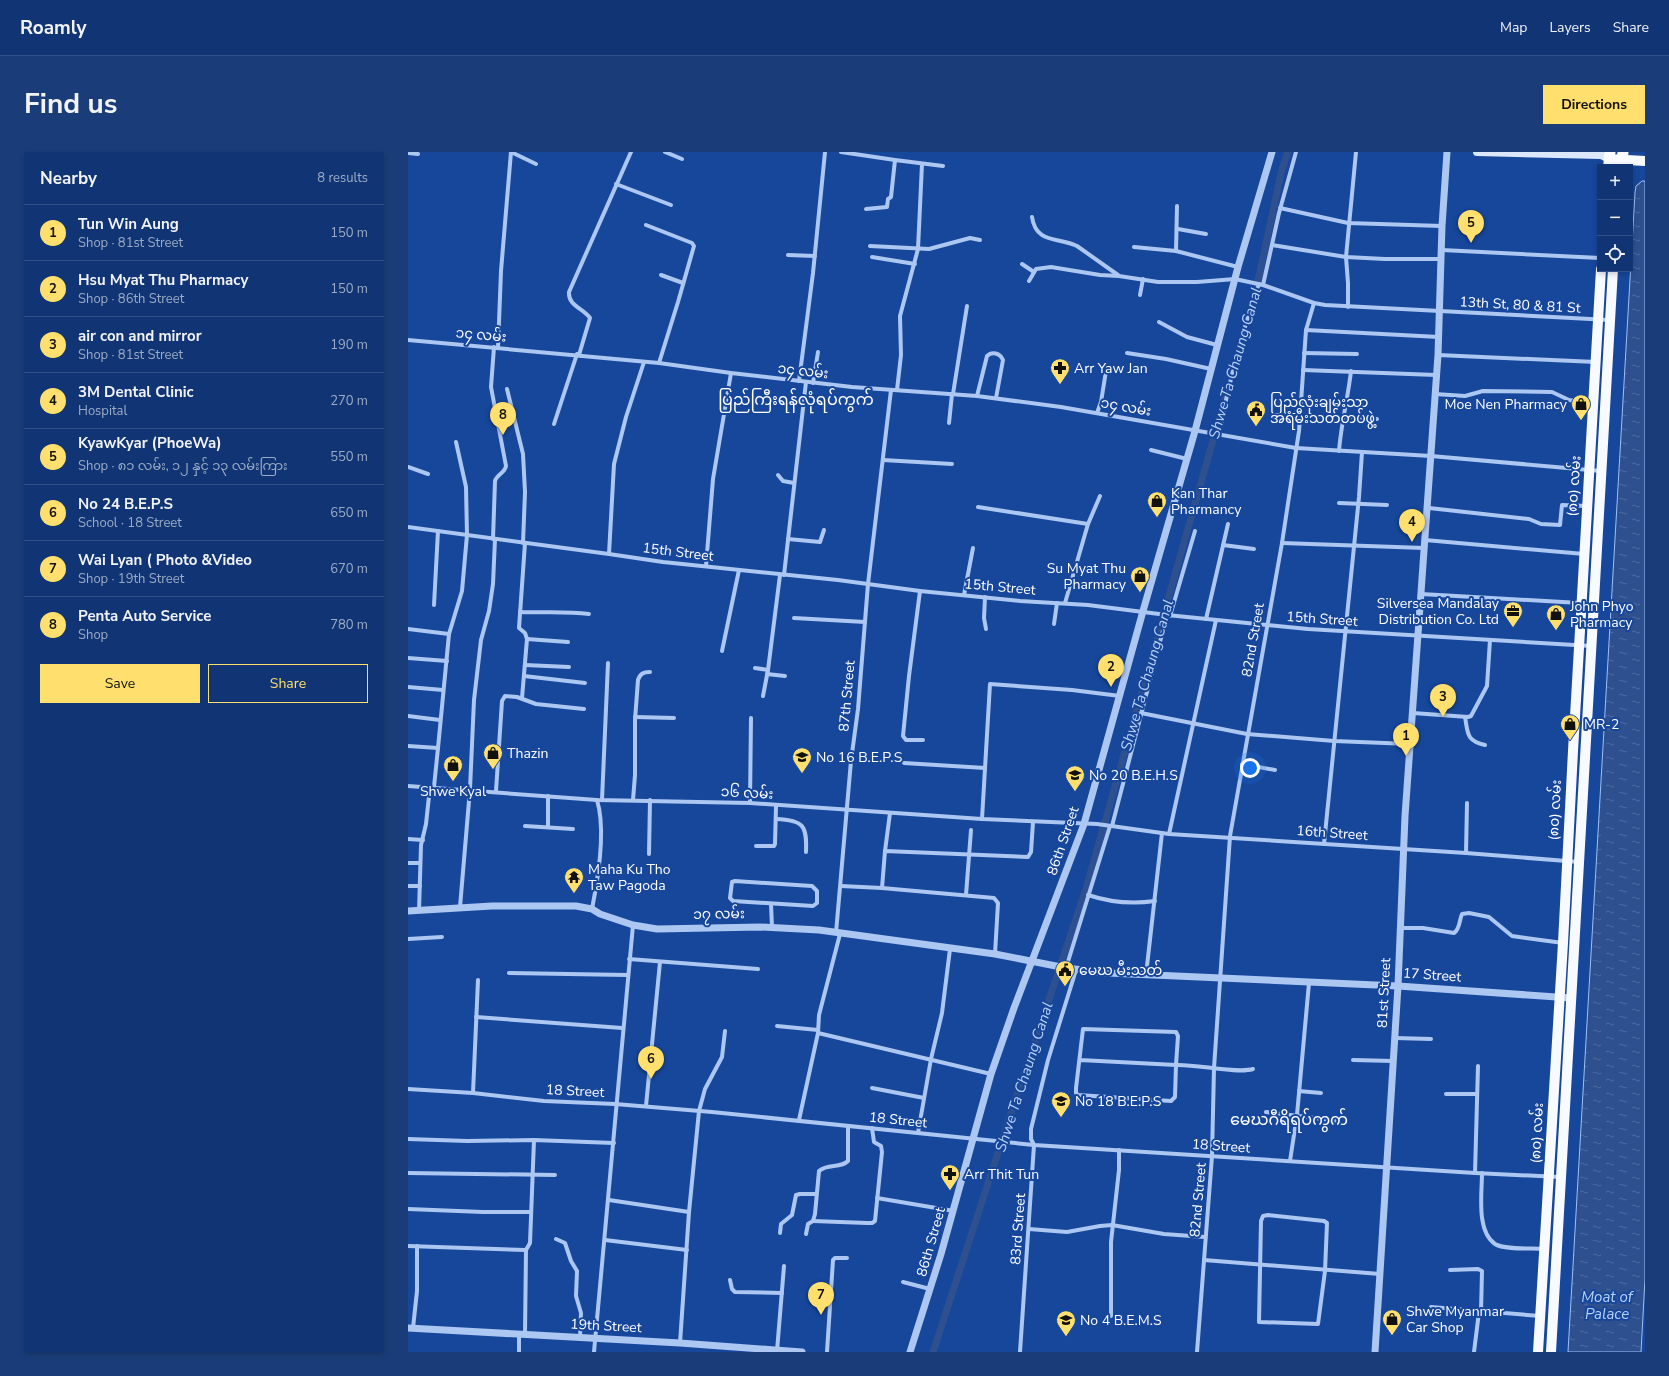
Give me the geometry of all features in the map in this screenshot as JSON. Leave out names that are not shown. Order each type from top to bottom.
[{"type":"main road","points":[[1477,152],[1607,157],[1622,160],[1645,161]]},
{"type":"main road","name":"(၈၀) လမ်း","points":[[1538,1352],[1550,1176],[1587,506],[1602,272]]},
{"type":"main road","name":"(၈၀) လမ်း","points":[[1551,1352],[1613,272]]},
{"type":"street","points":[[460,907],[470,789],[477,678],[481,640],[489,611],[493,584],[495,481],[496,478],[505,471],[506,466],[491,387],[496,347],[511,152],[536,164]]},
{"type":"street","points":[[554,424],[590,318],[588,314],[572,303],[568,297],[569,292],[631,152]]},
{"type":"street","points":[[665,152],[682,159]]},
{"type":"street","points":[[799,381],[815,256],[825,152]]},
{"type":"street","points":[[841,152],[943,166]]},
{"type":"street","name":"86th Street","points":[[910,1352],[931,1289],[954,1211],[975,1138],[991,1074],[1084,824],[1195,431],[1238,267],[1272,152]]},
{"type":"street","points":[[1219,435],[1241,342],[1261,285],[1280,208],[1296,152]]},
{"type":"street","points":[[1348,307],[1346,257],[1348,223],[1356,152]]},
{"type":"street","name":"81st Street","points":[[1375,1352],[1398,986],[1404,850],[1417,636],[1424,548],[1429,508],[1436,375],[1440,337],[1442,226],[1447,152]]},
{"type":"street","points":[[408,153],[418,154]]},
{"type":"street","points":[[866,209],[887,207],[888,199],[890,197],[895,160]]},
{"type":"street","points":[[897,390],[901,355],[900,316],[918,249],[922,164]]},
{"type":"street","points":[[616,184],[671,205]]},
{"type":"street","points":[[1176,251],[1178,229],[1177,206]]},
{"type":"street","points":[[1280,208],[1348,223],[1368,225],[1442,226]]},
{"type":"street","points":[[1032,218],[1033,225],[1037,232],[1050,239],[1077,246],[1119,276]]},
{"type":"street","points":[[646,225],[692,243],[694,246],[659,363]]},
{"type":"street","points":[[1178,229],[1206,234]]},
{"type":"street","points":[[870,246],[918,249],[939,247],[970,238],[980,240]]},
{"type":"street","points":[[1272,245],[1346,257],[1442,259]]},
{"type":"street","points":[[1134,247],[1176,251],[1238,267]]},
{"type":"street","points":[[1442,250],[1597,258]]},
{"type":"street","points":[[788,255],[815,256]]},
{"type":"street","points":[[872,257],[915,264]]},
{"type":"street","points":[[1022,264],[1034,272],[1030,281]]},
{"type":"street","name":"13th St, 80 & 81 St","points":[[1034,272],[1042,267],[1051,267],[1100,275],[1170,282],[1235,279],[1261,285],[1314,303],[1348,307],[1609,320]]},
{"type":"street","points":[[661,275],[683,283]]},
{"type":"street","points":[[1140,295],[1143,279]]},
{"type":"street","name":"82nd Street","points":[[1197,1352],[1212,1156],[1214,1068],[1230,836],[1266,625],[1282,543],[1296,448],[1304,370],[1306,330],[1314,303]]},
{"type":"street","points":[[948,423],[968,306]]},
{"type":"street","points":[[1158,322],[1187,337],[1217,345]]},
{"type":"street","points":[[1306,330],[1440,337]]},
{"type":"street","name":"၁၄ လမ်း","points":[[408,340],[578,354],[813,383],[996,398],[1097,413],[1296,448],[1431,456],[1602,472]]},
{"type":"street","points":[[813,383],[818,352]]},
{"type":"street","points":[[977,396],[986,356],[995,353],[1002,356],[1003,360],[996,398]]},
{"type":"street","points":[[1127,353],[1166,359],[1211,369]]},
{"type":"street","points":[[1304,353],[1357,354]]},
{"type":"street","points":[[1438,355],[1596,362]]},
{"type":"street","points":[[609,554],[614,464],[626,417],[644,362]]},
{"type":"street","points":[[1304,370],[1436,375]]},
{"type":"street","points":[[1097,413],[1101,402],[1106,371]]},
{"type":"street","points":[[1339,451],[1340,435],[1351,371]]},
{"type":"street","points":[[706,566],[713,479],[731,373]]},
{"type":"street","points":[[763,696],[788,539],[806,382]]},
{"type":"street","points":[[507,389],[523,454],[525,492],[524,543],[519,628],[525,633],[527,639],[522,698]]},
{"type":"street","name":"87th Street","points":[[799,1120],[818,1032],[819,1015],[838,934],[851,761],[858,709],[868,584],[891,390]]},
{"type":"street","points":[[1435,394],[1465,396],[1483,391],[1552,392],[1569,400],[1594,403]]},
{"type":"street","points":[[1344,416],[1377,419]]},
{"type":"street","points":[[419,911],[420,863],[438,748],[449,634],[462,591],[466,535],[466,487],[456,442]]},
{"type":"street","points":[[1151,450],[1187,459]]},
{"type":"street","points":[[1324,844],[1359,503],[1362,452]]},
{"type":"street","points":[[883,460],[952,464]]},
{"type":"street","points":[[408,467],[428,474]]},
{"type":"street","points":[[778,475],[783,481],[794,484]]},
{"type":"street","points":[[1065,603],[1088,524],[1100,496]]},
{"type":"street","points":[[1339,502],[1386,505]]},
{"type":"street","points":[[1429,508],[1529,519],[1541,524],[1560,524],[1562,505],[1587,506]]},
{"type":"street","points":[[978,507],[1088,524]]},
{"type":"street","points":[[1206,619],[1228,524]]},
{"type":"street","name":"15th Street","points":[[408,527],[663,562],[920,591],[1065,603],[1143,611],[1155,614],[1346,632],[1592,646]]},
{"type":"street","points":[[788,539],[820,542],[824,530]]},
{"type":"street","points":[[434,605],[438,531]]},
{"type":"street","points":[[1065,968],[1110,826],[1167,615],[1195,531]]},
{"type":"street","points":[[1425,540],[1585,554]]},
{"type":"street","points":[[1282,543],[1424,548]]},
{"type":"street","points":[[1222,545],[1254,549]]},
{"type":"street","points":[[964,595],[972,548]]},
{"type":"street","points":[[722,651],[739,570]]},
{"type":"street","points":[[920,591],[903,736],[906,740],[923,740]]},
{"type":"street","points":[[1421,594],[1582,603]]},
{"type":"street","points":[[985,597],[984,618],[986,629]]},
{"type":"street","points":[[1054,624],[1057,603]]},
{"type":"street","points":[[520,612],[546,613],[562,611],[589,614]]},
{"type":"street","points":[[794,618],[865,622]]},
{"type":"street","points":[[1169,834],[1216,620]]},
{"type":"street","points":[[408,629],[449,634]]},
{"type":"street","points":[[527,639],[568,642]]},
{"type":"street","points":[[1413,713],[1465,717],[1473,714],[1488,686],[1490,640]]},
{"type":"street","points":[[408,658],[447,661]]},
{"type":"street","points":[[592,909],[597,883],[608,663]]},
{"type":"street","points":[[525,665],[569,667]]},
{"type":"street","points":[[755,668],[784,676]]},
{"type":"street","points":[[633,800],[636,775],[635,717],[638,680],[640,675],[645,672],[650,672]]},
{"type":"street","points":[[524,676],[585,683]]},
{"type":"street","points":[[982,819],[990,684],[1072,690],[1120,696]]},
{"type":"street","points":[[408,687],[443,690]]},
{"type":"street","points":[[496,791],[503,698],[508,696],[522,698],[536,704],[584,709]]},
{"type":"street","points":[[1141,713],[1247,734],[1334,741],[1411,744]]},
{"type":"street","points":[[408,716],[440,720]]},
{"type":"street","points":[[635,717],[674,718]]},
{"type":"street","points":[[1465,717],[1471,739],[1475,742],[1485,744]]},
{"type":"street","points":[[750,804],[751,718]]},
{"type":"street","points":[[408,746],[438,748]]},
{"type":"street","points":[[904,763],[985,768]]},
{"type":"street","points":[[1242,764],[1275,770]]},
{"type":"street","name":"၁၆ လမ်း","points":[[408,786],[470,789],[600,800],[650,800],[750,804],[1084,824]]},
{"type":"street","points":[[548,796],[548,827]]},
{"type":"street","points":[[649,854],[650,800]]},
{"type":"street","points":[[1466,853],[1467,804]]},
{"type":"street","points":[[756,846],[774,846],[776,839],[776,806]]},
{"type":"street","points":[[882,888],[890,813]]},
{"type":"street","points":[[776,819],[789,820],[803,826],[806,834],[806,852]]},
{"type":"street","points":[[885,851],[1028,857],[1031,852],[1033,822]]},
{"type":"street","name":"16th Street","points":[[1084,824],[1097,824],[1169,834],[1230,836],[1579,862]]},
{"type":"street","points":[[525,826],[573,829]]},
{"type":"street","points":[[966,895],[971,830]]},
{"type":"street","points":[[1146,975],[1162,833]]},
{"type":"street","points":[[408,839],[423,840]]},
{"type":"street","points":[[408,863],[420,863]]},
{"type":"street","points":[[732,882],[761,882],[812,886],[817,891],[818,903],[816,905],[771,904],[731,900],[732,882]]},
{"type":"street","points":[[408,886],[420,886]]},
{"type":"street","points":[[842,886],[994,898],[998,903],[995,954]]},
{"type":"street","points":[[1088,895],[1143,903],[1155,901]]},
{"type":"street","points":[[771,904],[772,927]]},
{"type":"street","name":"၁၇ လမ်း","points":[[408,911],[460,907],[576,906],[592,909],[600,914],[633,924],[657,929],[772,927],[812,930],[995,954],[1076,970],[1146,975]]},
{"type":"street","points":[[1400,928],[1423,928],[1454,933],[1458,928],[1462,914],[1469,913],[1489,917],[1512,936],[1563,943]]},
{"type":"street","points":[[594,1352],[614,1143],[615,1104],[633,924]]},
{"type":"street","points":[[408,939],[442,937]]},
{"type":"street","points":[[918,1133],[931,1059],[942,1013],[950,949]]},
{"type":"street","points":[[629,959],[758,969]]},
{"type":"street","points":[[646,1106],[660,962]]},
{"type":"street","name":"83rd Street","points":[[1020,1352],[1034,1145],[1031,1135],[1040,1089],[1061,1014],[1076,970]]},
{"type":"street","points":[[509,973],[627,975]]},
{"type":"street","name":"17 Street","points":[[1146,975],[1398,986],[1571,998]]},
{"type":"street","points":[[473,1093],[478,980]]},
{"type":"street","points":[[1290,1161],[1297,1115],[1309,983]]},
{"type":"street","points":[[476,1017],[622,1028]]},
{"type":"street","points":[[777,1026],[818,1032],[991,1074]]},
{"type":"street","points":[[1083,1029],[1176,1032],[1178,1036],[1176,1065],[1175,1097],[1171,1100],[1078,1095],[1076,1092],[1083,1029]]},
{"type":"street","points":[[680,1343],[689,1212],[699,1111],[705,1089],[722,1057],[725,1031]]},
{"type":"street","points":[[1394,1038],[1431,1039]]},
{"type":"street","points":[[1080,1060],[1241,1070],[1253,1069]]},
{"type":"street","points":[[1353,1060],[1393,1061]]},
{"type":"street","points":[[1475,1173],[1478,1066]]},
{"type":"street","points":[[872,1088],[924,1098]]},
{"type":"street","name":"18 Street","points":[[408,1089],[473,1093],[544,1100],[646,1106],[799,1120],[1034,1145],[1386,1168],[1550,1176]]},
{"type":"street","points":[[1299,1091],[1321,1093]]},
{"type":"street","points":[[1446,1094],[1477,1094]]},
{"type":"street","points":[[1266,1112],[1339,1121]]},
{"type":"street","points":[[813,1221],[819,1171],[824,1166],[838,1166],[848,1160],[848,1126]]},
{"type":"street","points":[[806,1234],[808,1224],[813,1221],[872,1223],[876,1217],[882,1152],[881,1146],[874,1142],[872,1128]]},
{"type":"street","points":[[408,1139],[467,1141],[534,1140],[614,1143]]},
{"type":"street","points":[[519,1352],[522,1334],[526,1250],[530,1243],[534,1140]]},
{"type":"street","points":[[1111,1316],[1110,1284],[1112,1225],[1119,1170],[1119,1150]]},
{"type":"street","points":[[1482,1173],[1481,1213],[1486,1232],[1491,1239],[1496,1244],[1505,1246],[1545,1249]]},
{"type":"street","points":[[408,1174],[555,1175]]},
{"type":"street","points":[[1550,1176],[1561,1177]]},
{"type":"street","points":[[780,1233],[781,1224],[792,1215],[796,1195],[816,1194]]},
{"type":"street","points":[[877,1198],[954,1211]]},
{"type":"street","points":[[609,1200],[689,1212]]},
{"type":"street","points":[[408,1209],[531,1212]]},
{"type":"street","points":[[1268,1215],[1326,1222],[1327,1232],[1325,1271],[1318,1324],[1261,1323],[1259,1320],[1260,1220],[1263,1216],[1268,1215]]},
{"type":"street","points":[[1029,1229],[1067,1232],[1112,1225],[1164,1234],[1205,1237]]},
{"type":"street","points":[[556,1239],[565,1243],[571,1261],[577,1271],[576,1296],[581,1313],[580,1338]]},
{"type":"street","points":[[605,1240],[687,1250]]},
{"type":"street","points":[[408,1246],[526,1250]]},
{"type":"street","points":[[410,1328],[417,1291],[417,1246]]},
{"type":"street","points":[[827,1352],[833,1260],[838,1258],[847,1258]]},
{"type":"street","points":[[1204,1260],[1325,1271],[1380,1274]]},
{"type":"street","points":[[777,1351],[784,1266]]},
{"type":"street","points":[[1450,1270],[1478,1269],[1482,1271],[1480,1312],[1474,1352]]},
{"type":"street","points":[[730,1280],[732,1289],[735,1292],[782,1293]]},
{"type":"street","points":[[903,1282],[931,1289]]},
{"type":"street","points":[[1431,1307],[1540,1316]]},
{"type":"street","name":"19th Street","points":[[410,1328],[680,1343],[711,1349],[802,1352]]},
{"type":"water","name":"Moat of Palace","points":[[1642,181],[1645,181],[1645,1279],[1641,1352],[1568,1352],[1630,272],[1633,272],[1633,228],[1636,186]]},
{"type":"waterway","name":"Shwe Ta Chaung Canal","points":[[1256,290],[1282,169],[1288,152]]},
{"type":"waterway","name":"Shwe Ta Chaung Canal","points":[[933,1352],[1086,889],[1225,398]]},
{"type":"place","name":"KyawKyar (PhoeWa)","points":[[1471,243]]},
{"type":"place","name":"Arr Yaw Jan","points":[[1060,385]]},
{"type":"place","name":"Moe Nen Pharmacy","points":[[1581,421]]},
{"type":"place","name":"ပြည်လုံးချမ်းသာ အရံမီးသတ်တပ်ဖွဲ့","points":[[1256,427]]},
{"type":"place","name":"Penta Auto Service","points":[[503,435]]},
{"type":"place","name":"Kan Thar Pharmancy","points":[[1157,518]]},
{"type":"place","name":"3M Dental Clinic","points":[[1412,542]]},
{"type":"place","name":"Su Myat Thu Pharmacy","points":[[1140,593]]},
{"type":"place","name":"Silversea Mandalay Distribution Co. Ltd","points":[[1513,628]]},
{"type":"place","name":"John Phyo Pharmacy","points":[[1556,631]]},
{"type":"place","name":"Hsu Myat Thu Pharmacy","points":[[1111,687]]},
{"type":"place","name":"air con and mirror","points":[[1443,717]]},
{"type":"place","name":"MR-2","points":[[1570,741]]},
{"type":"place","name":"Tun Win Aung","points":[[1406,756]]},
{"type":"place","name":"Thazin","points":[[493,770]]},
{"type":"place","name":"No 16 B.E.P.S","points":[[802,774]]},
{"type":"place","name":"Shwe Kyal","points":[[453,782]]},
{"type":"place","name":"No 20 B.E.H.S","points":[[1075,792]]},
{"type":"place","name":"Maha Ku Tho Taw Pagoda","points":[[574,894]]},
{"type":"place","name":"မေဃ မီးသတ်","points":[[1065,987]]},
{"type":"place","name":"No 24 B.E.P.S","points":[[651,1079]]},
{"type":"place","name":"No 18 B.E.P.S","points":[[1061,1118]]},
{"type":"place","name":"Arr Thit Tun","points":[[950,1191]]},
{"type":"place","name":"Wai Lyan ( Photo &Video","points":[[821,1315]]},
{"type":"place","name":"Shwe Myanmar Car Shop","points":[[1392,1336]]},
{"type":"place","name":"No 4 B.E.M.S","points":[[1066,1337]]},
{"type":"district","name":"ပြည်ကြီးရန်လုံရပ်ကွက်","points":[[796,400]]},
{"type":"district","name":"မေဃဂီရိရပ်ကွက်","points":[[1289,1120]]}]
